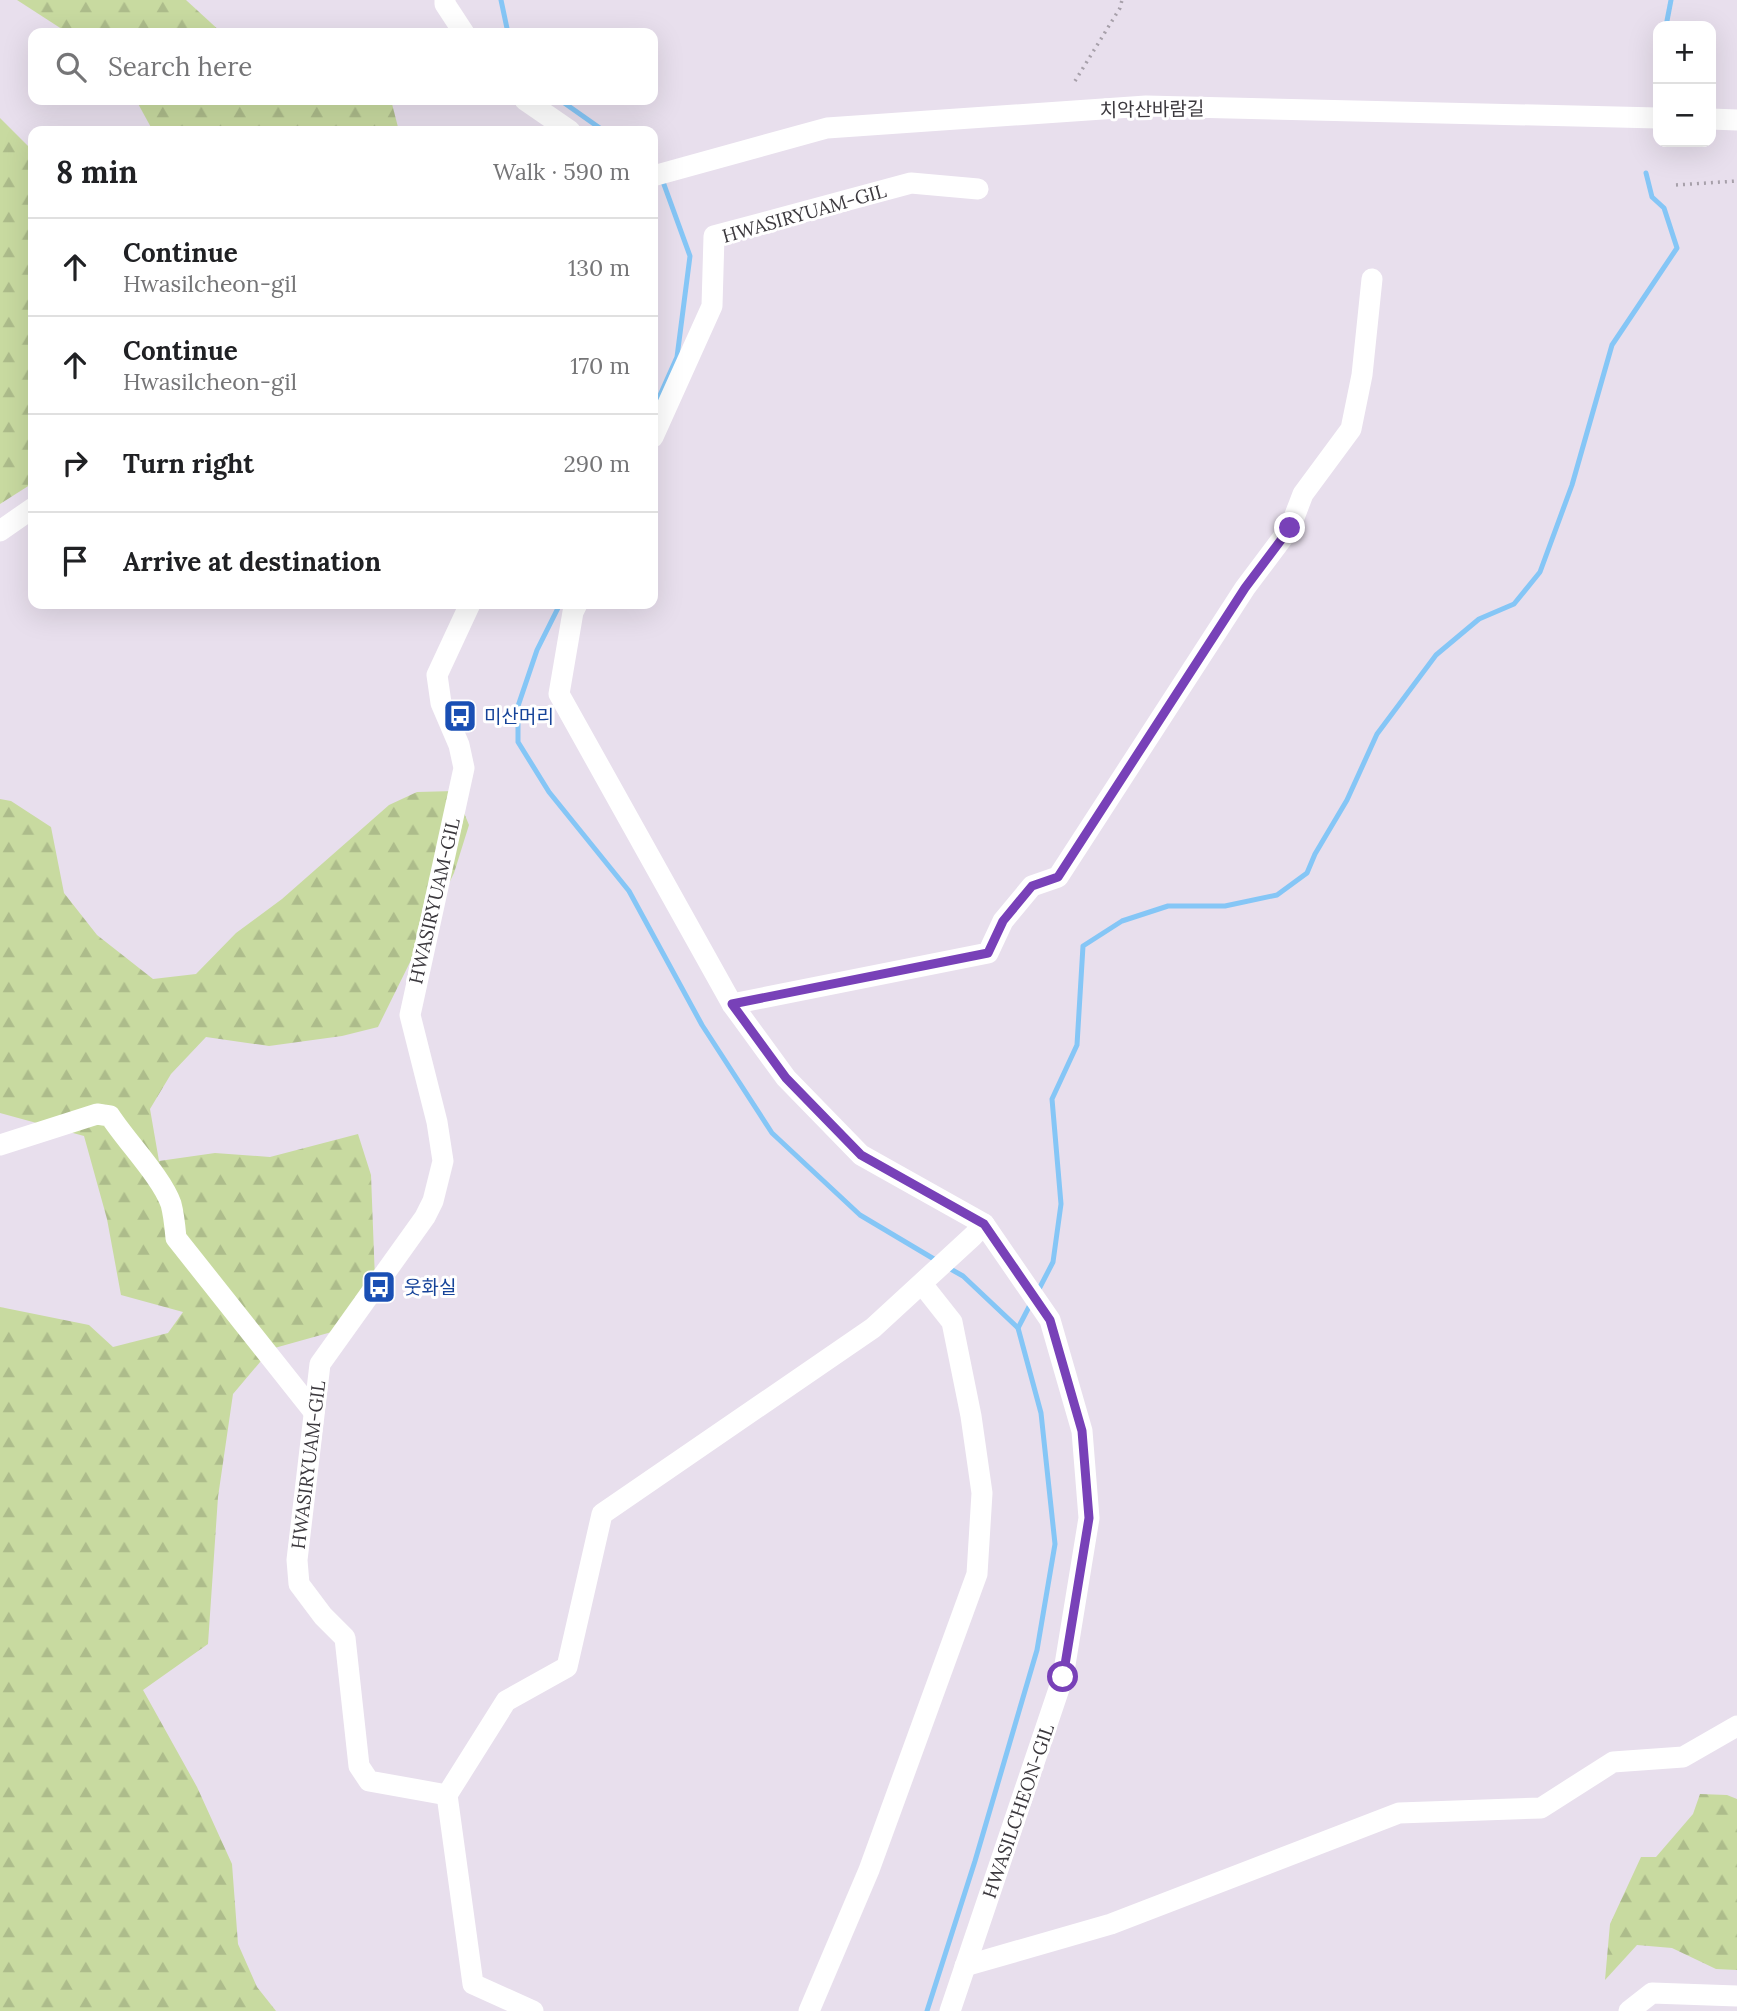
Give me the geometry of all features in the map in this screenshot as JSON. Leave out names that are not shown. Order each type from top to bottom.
[{"type":"street","points":[[445,1],[461,28]]},
{"type":"street","points":[[532,105],[563,126]]},
{"type":"street","name":"치악산바람길","points":[[658,174],[827,128],[1146,106],[1653,118]]},
{"type":"street","points":[[1716,119],[1737,120]]},
{"type":"street","name":"HWASIRYUAM-GIL","points":[[658,425],[712,306],[714,236],[911,183],[978,189]]},
{"type":"street","points":[[732,1004],[988,953],[1003,921],[1032,886],[1058,877],[1245,588],[1290,528],[1303,494],[1351,429],[1362,375],[1372,279]]},
{"type":"street","points":[[0,531],[28,511]]},
{"type":"street","name":"HWASIRYUAM-GIL","points":[[447,1795],[369,1781],[359,1766],[345,1638],[323,1616],[299,1584],[296,1560],[320,1364],[425,1217],[433,1201],[443,1161],[437,1122],[410,1015],[464,768],[459,745],[441,704],[437,675],[468,609]]},
{"type":"street","points":[[533,2011],[473,1984],[447,1795],[506,1701],[567,1667],[602,1514],[873,1328],[979,1230],[861,1155],[786,1078],[732,1004],[559,694],[574,609]]},
{"type":"street","points":[[0,1145],[97,1114],[110,1116],[126,1141],[164,1188],[172,1206],[176,1238],[314,1412]]},
{"type":"street","name":"HWASILCHEON-GIL","points":[[950,2011],[1063,1677],[1089,1518],[1082,1431],[1050,1320],[1031,1292],[979,1230]]},
{"type":"street","points":[[809,2011],[869,1870],[977,1574],[982,1493],[971,1416],[952,1322],[922,1284]]},
{"type":"street","points":[[965,1966],[1111,1924],[1399,1813],[1541,1808],[1613,1762],[1683,1757],[1737,1726]]},
{"type":"street","points":[[1629,2011],[1652,1993],[1737,1996]]},
{"type":"street","points":[[1639,2011],[1650,2001],[1685,2000],[1694,1995]]},
{"type":"path","points":[[1075,81],[1120,8],[1122,0]]},
{"type":"path","points":[[1676,185],[1737,181]]},
{"type":"green space","points":[[17,0],[186,0],[217,28],[60,28]]},
{"type":"green space","points":[[139,105],[392,105],[398,126],[150,126]]},
{"type":"green space","points":[[0,118],[28,146],[28,486],[0,504]]},
{"type":"green space","points":[[455,791],[469,825],[454,873],[378,1027],[342,1036],[269,1046],[206,1037],[171,1074],[150,1109],[159,1161],[215,1153],[270,1157],[358,1134],[371,1175],[375,1280],[346,1328],[271,1349],[233,1394],[218,1497],[208,1644],[143,1690],[197,1787],[232,1864],[238,1944],[257,1987],[276,2011],[0,2011],[0,1307],[89,1325],[113,1347],[168,1333],[183,1312],[121,1295],[107,1219],[84,1136],[0,1113],[0,799],[11,801],[51,827],[64,893],[97,935],[153,979],[196,974],[236,933],[282,899],[389,805],[417,792]]},
{"type":"green space","points":[[1700,1794],[1727,1795],[1737,1799],[1737,1970],[1716,1969],[1672,1948],[1637,1945],[1605,1980],[1610,1924],[1641,1857],[1656,1857],[1693,1814]]},
{"type":"waterway","points":[[501,0],[507,28]]},
{"type":"waterway","points":[[1667,21],[1671,0]]},
{"type":"waterway","points":[[567,105],[597,126]]},
{"type":"waterway","points":[[1038,1291],[1053,1262],[1061,1204],[1052,1099],[1077,1045],[1083,946],[1122,921],[1168,906],[1225,906],[1277,895],[1307,873],[1315,854],[1347,800],[1377,734],[1436,655],[1479,619],[1514,604],[1540,572],[1572,485],[1612,345],[1677,248],[1664,208],[1652,197],[1646,173]]},
{"type":"waterway","points":[[658,400],[677,357],[690,256],[662,179]]},
{"type":"waterway","points":[[558,609],[537,650],[518,706],[518,742],[549,792],[629,891],[702,1025],[772,1133],[860,1215],[939,1262]]},
{"type":"waterway","points":[[927,2011],[975,1861],[1037,1650],[1055,1544],[1041,1413],[1018,1328],[963,1276],[947,1267]]},
{"type":"waterway","points":[[1018,1328],[1031,1303]]},
{"type":"place","name":"미산머리","points":[[460,716]]},
{"type":"place","name":"웃화실","points":[[379,1287]]},
{"type":"route","points":[[1063,1677],[1089,1518],[1082,1431],[1050,1320],[984,1224],[861,1155],[786,1078],[732,1004],[988,953],[1003,921],[1032,886],[1058,877],[1245,588],[1290,528]]}]
